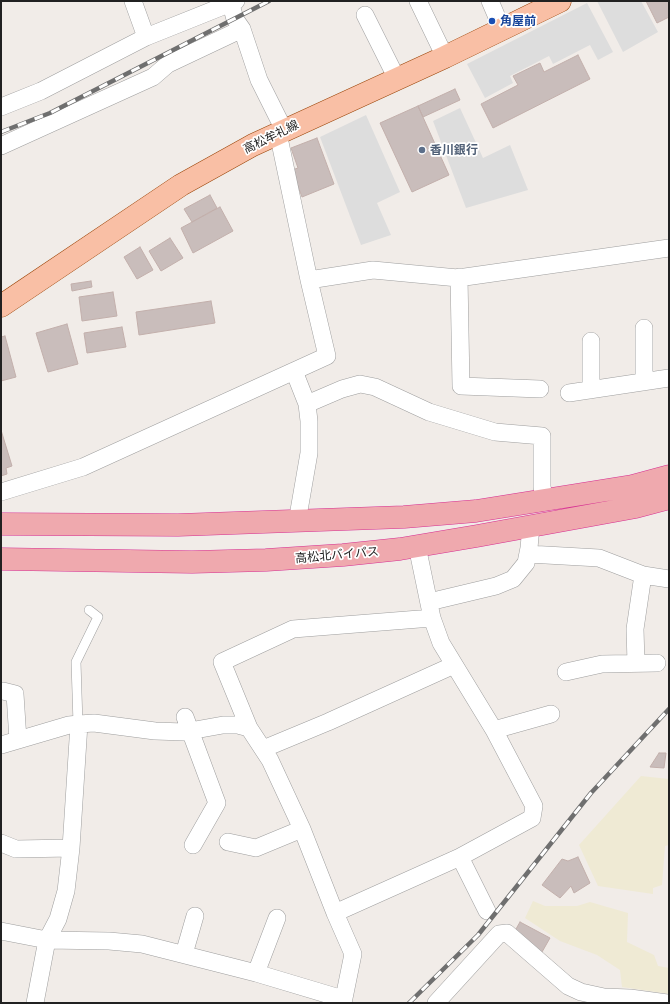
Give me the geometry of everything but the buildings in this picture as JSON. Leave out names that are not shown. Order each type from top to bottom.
[{"type":"highway","points":[[1,524],[178,525],[297,522],[404,517],[476,511],[632,486],[669,476]]},
{"type":"highway","name":"高松北バイパス","points":[[1,559],[192,562],[266,560],[343,555],[418,546],[636,507],[669,498]]},
{"type":"main road","name":"高松牟礼線","points":[[1,306],[181,185],[253,145],[445,57],[560,1]]},
{"type":"street","points":[[133,1],[146,37]]},
{"type":"street","points":[[418,1],[445,57]]},
{"type":"street","points":[[490,1],[502,29]]},
{"type":"street","points":[[1,107],[41,92],[146,37],[232,2],[235,19],[242,29],[259,80],[281,132],[309,280],[327,356],[83,467],[1,492]]},
{"type":"street","points":[[365,15],[397,79]]},
{"type":"street","points":[[1,146],[153,77],[168,64],[242,29]]},
{"type":"street","points":[[309,280],[373,270],[460,277],[669,248]]},
{"type":"street","points":[[460,277],[461,386],[540,388]]},
{"type":"street","points":[[644,328],[644,382]]},
{"type":"street","points":[[591,341],[591,390]]},
{"type":"street","points":[[294,370],[307,404],[309,421],[309,453],[297,522]]},
{"type":"street","points":[[569,393],[669,378]]},
{"type":"street","points":[[307,404],[342,389],[360,384],[375,388],[429,412],[495,432],[542,436],[542,487],[545,500]]},
{"type":"street","points":[[1,931],[47,940],[109,941],[142,944],[256,973],[343,1001],[353,954],[302,829],[270,760],[249,728],[222,662],[293,629],[431,610],[506,583],[514,579],[526,563],[531,526]]},
{"type":"street","points":[[335,913],[460,857],[532,818],[534,806],[494,730],[441,643],[431,610],[418,546]]},
{"type":"street","points":[[528,554],[599,558],[642,575],[669,579]]},
{"type":"street","points":[[636,663],[635,629],[642,575]]},
{"type":"street","points":[[263,749],[328,722],[454,664]]},
{"type":"street","points":[[566,672],[602,664],[658,664]]},
{"type":"street","points":[[3,691],[15,694],[18,740]]},
{"type":"street","points":[[494,730],[551,714]]},
{"type":"street","points":[[1,745],[69,725],[94,723],[155,731],[184,732],[189,724]]},
{"type":"street","points":[[35,1003],[47,940],[58,919],[66,891],[72,848],[78,724]]},
{"type":"street","points":[[189,724],[238,725],[249,728]]},
{"type":"street","points":[[189,724],[218,803],[193,845]]},
{"type":"street","points":[[228,842],[256,848],[302,829]]},
{"type":"street","points":[[1,843],[16,849],[72,848]]},
{"type":"street","points":[[460,857],[487,911]]},
{"type":"street","points":[[184,954],[195,916]]},
{"type":"street","points":[[256,973],[277,918]]},
{"type":"street","points":[[436,1003],[499,934],[507,933],[568,986],[581,992],[604,997],[630,998],[667,1003]]},
{"type":"lane","points":[[78,724],[76,662],[98,617],[89,610]]},
{"type":"shaded area","points":[[597,1],[641,1],[658,32],[623,52]]},
{"type":"shaded area","points":[[587,3],[613,52],[598,60],[590,45],[553,64],[549,56],[510,76],[513,83],[485,98],[467,64]]},
{"type":"shaded area","points":[[460,108],[483,158],[510,145],[528,190],[466,208],[433,121]]},
{"type":"shaded area","points":[[366,115],[400,192],[377,203],[391,235],[361,245],[320,137]]},
{"type":"shaded area","points":[[641,776],[669,779],[669,845],[665,846],[662,885],[653,888],[653,894],[598,886],[579,845]]},
{"type":"shaded area","points":[[533,901],[545,906],[577,906],[590,902],[628,913],[627,942],[654,955],[658,966],[669,968],[669,994],[622,987],[620,970],[597,955],[560,941],[525,918]]},
{"type":"railway","points":[[1,132],[50,113],[269,1]]},
{"type":"railway","points":[[409,1003],[478,935],[591,793],[669,709]]},
{"type":"place","name":"角屋前","points":[[492,21]]},
{"type":"place","name":"香川銀行","points":[[422,150]]}]
